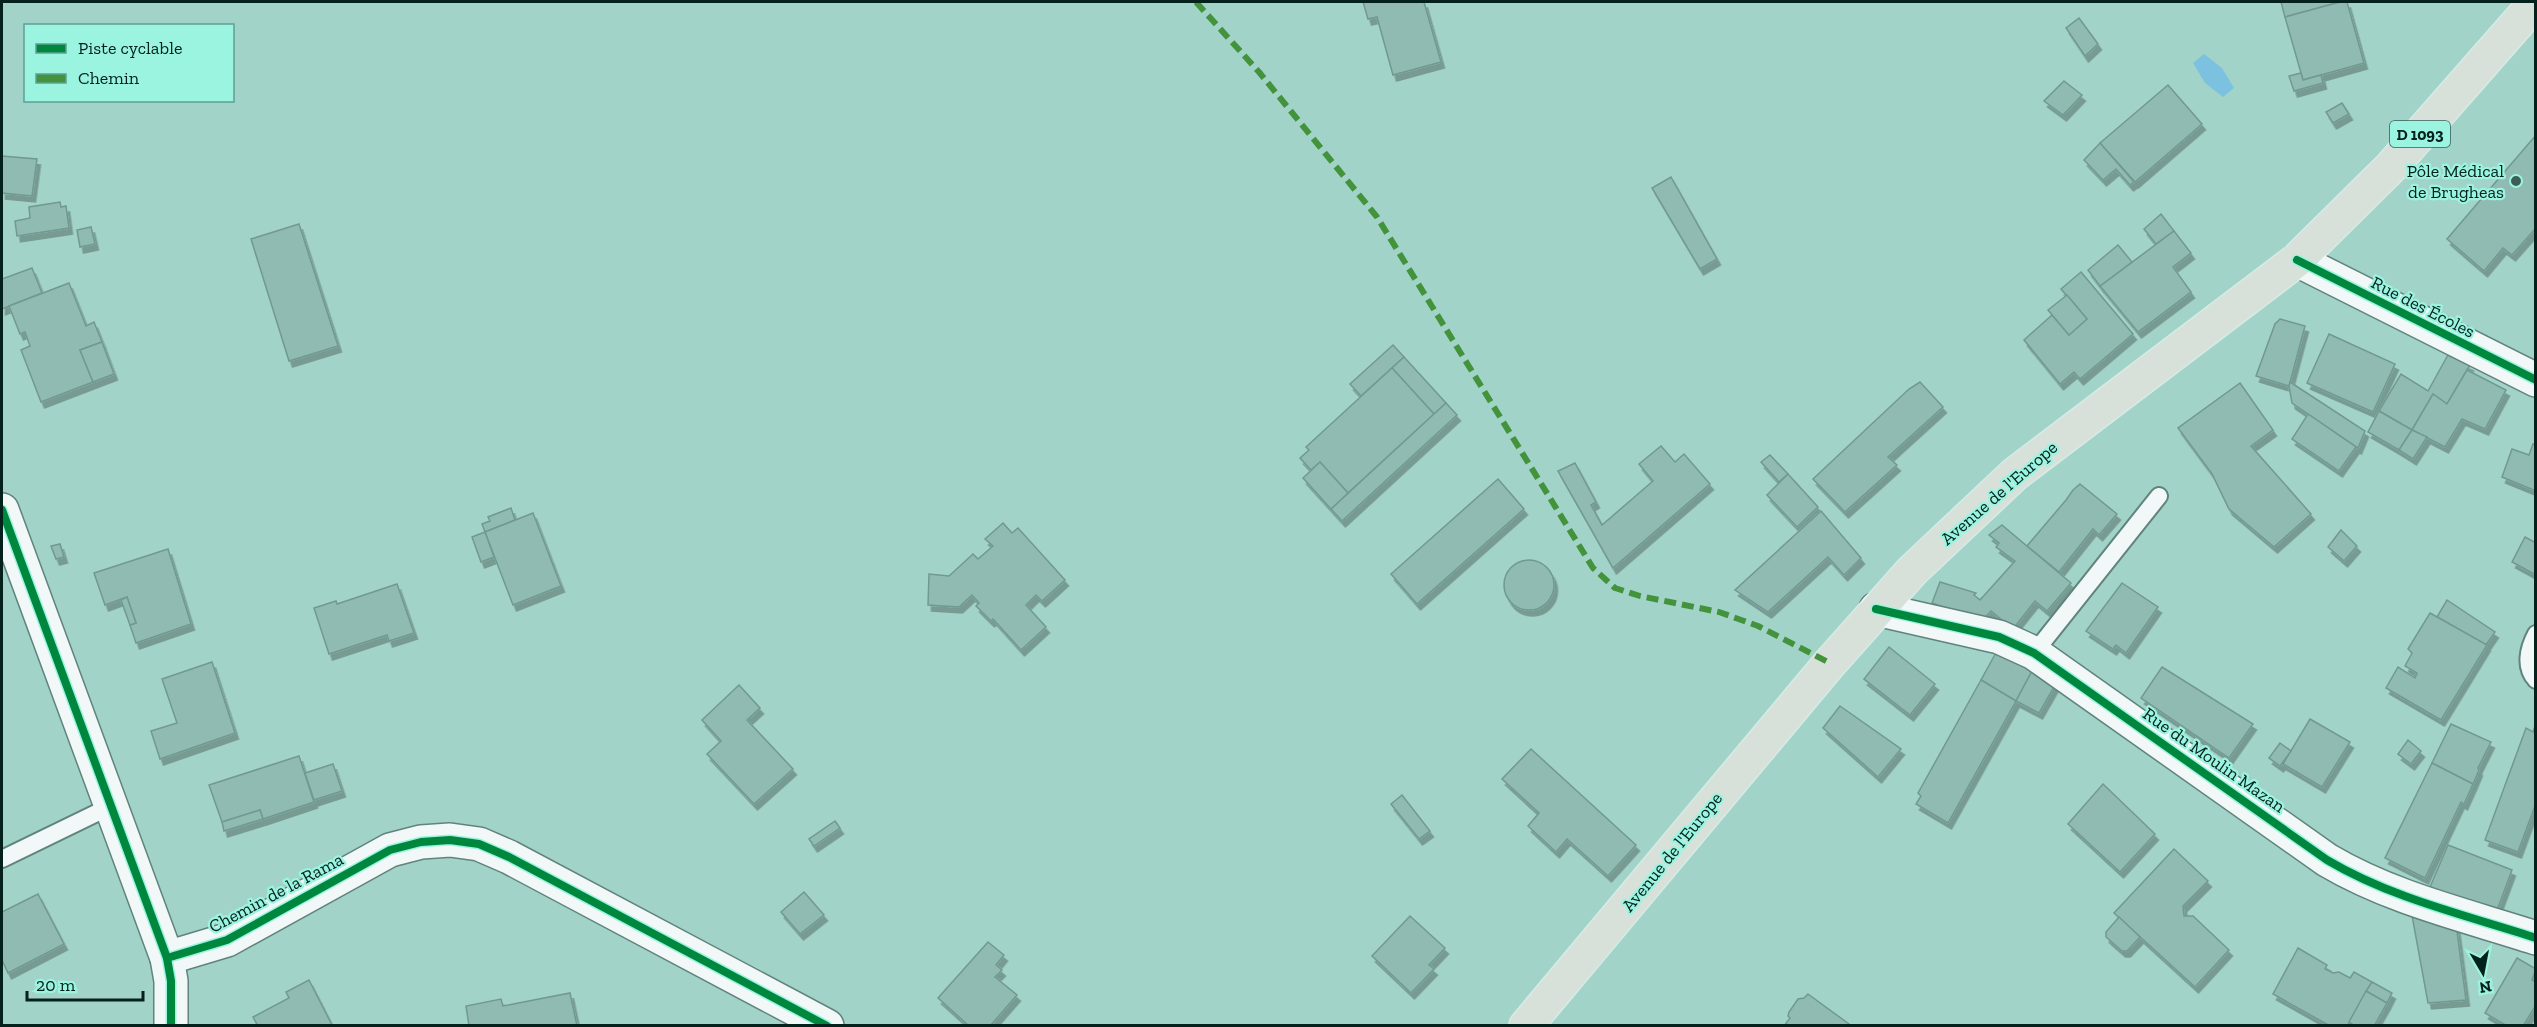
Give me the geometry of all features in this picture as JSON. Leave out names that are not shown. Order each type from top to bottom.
[{"type":"main road","name":"Avenue de l'Europe","points":[[1532,1019],[1911,570],[2015,474],[2296,260],[2392,166],[2528,5]]},
{"type":"street","name":"Rue des Écoles","points":[[2296,260],[2535,380]]},
{"type":"street","points":[[2,510],[167,958],[171,981],[171,1026]]},
{"type":"street","name":"Rue du Moulin Mazan","points":[[1876,609],[1999,638],[2034,653],[2327,860],[2355,876],[2393,892],[2535,938]]},
{"type":"street","name":"Chemin de la Rama","points":[[167,958],[227,940],[390,850],[421,842],[450,840],[480,844],[509,857],[827,1026]]},
{"type":"lane","points":[[2034,653],[2159,496]]},
{"type":"lane","points":[[2535,634],[2530,644],[2528,659],[2530,674],[2535,680]]},
{"type":"lane","points":[[2,859],[111,806]]},
{"type":"water","points":[[2204,54],[2222,68],[2234,88],[2223,97],[2205,83],[2193,63]]},
{"type":"building","points":[[1363,2],[1424,2],[1441,62],[1393,75],[1377,17],[1368,19]]},
{"type":"building","points":[[2281,2],[2340,2],[2285,17]]},
{"type":"building","points":[[2347,2],[2364,63],[2303,80],[2285,17]]},
{"type":"building","points":[[2079,18],[2098,44],[2085,56],[2066,28]]},
{"type":"building","points":[[2301,73],[2303,80],[2321,75],[2323,83],[2294,91],[2289,76]]},
{"type":"building","points":[[2064,81],[2082,95],[2063,115],[2044,101]]},
{"type":"building","points":[[2168,85],[2202,124],[2135,182],[2100,143]]},
{"type":"building","points":[[2342,103],[2349,114],[2333,123],[2326,112]]},
{"type":"building","name":"Pôle Médical de Brugheas","points":[[2536,135],[2536,228],[2512,255],[2503,248],[2484,271],[2447,239]]},
{"type":"building","points":[[2100,143],[2134,182],[2130,185],[2116,169],[2103,180],[2084,160]]},
{"type":"building","points":[[2,156],[37,159],[32,196],[2,193]]},
{"type":"building","points":[[1671,177],[1717,259],[1700,269],[1652,188]]},
{"type":"building","points":[[60,202],[61,207],[66,206],[69,228],[17,236],[15,221],[30,218],[29,207]]},
{"type":"building","points":[[2161,214],[2174,231],[2156,244],[2144,229]]},
{"type":"building","points":[[299,224],[338,346],[289,361],[251,239]]},
{"type":"building","points":[[91,227],[95,244],[80,247],[77,230]]},
{"type":"building","points":[[2174,231],[2191,253],[2173,267],[2191,292],[2138,332],[2100,286]]},
{"type":"building","points":[[2118,245],[2132,262],[2100,286],[2088,270]]},
{"type":"building","points":[[32,268],[42,293],[2,309],[2,279]]},
{"type":"building","points":[[2081,272],[2133,334],[2080,379],[2074,372],[2060,384],[2024,340],[2052,315],[2069,335],[2087,319],[2061,289]]},
{"type":"building","points":[[69,283],[86,326],[94,322],[102,342],[80,350],[93,382],[41,402],[21,350],[30,346],[25,332],[20,334],[9,306]]},
{"type":"building","points":[[2067,295],[2087,319],[2069,335],[2048,310]]},
{"type":"building","points":[[2280,319],[2305,326],[2289,386],[2256,376],[2275,324]]},
{"type":"building","points":[[2329,334],[2395,364],[2373,412],[2307,383]]},
{"type":"building","points":[[102,342],[114,374],[93,382],[80,350]]},
{"type":"building","points":[[1393,345],[1404,357],[1361,396],[1350,384]]},
{"type":"building","points":[[2448,355],[2470,365],[2447,404],[2433,394],[2412,430],[2379,411],[2401,374],[2428,391]]},
{"type":"building","points":[[1404,357],[1446,403],[1434,414],[1392,368]]},
{"type":"building","points":[[1392,368],[1434,414],[1348,493],[1320,462],[1311,470],[1300,458],[1309,450],[1306,447]]},
{"type":"building","points":[[2467,370],[2506,390],[2485,429],[2462,419],[2445,447],[2412,430],[2433,394],[2447,404]]},
{"type":"building","points":[[1920,382],[1943,407],[1888,457],[1897,465],[1845,512],[1813,479],[1909,389]]},
{"type":"building","points":[[2290,382],[2365,431],[2358,448],[2292,403]]},
{"type":"building","points":[[2240,383],[2273,430],[2251,446],[2311,514],[2274,547],[2229,509],[2212,474],[2178,428]]},
{"type":"building","points":[[1446,403],[1457,415],[1342,521],[1331,509]]},
{"type":"building","points":[[2379,411],[2412,430],[2399,450],[2368,432]]},
{"type":"building","points":[[2308,414],[2356,447],[2339,471],[2292,439]]},
{"type":"building","points":[[2412,430],[2427,437],[2413,459],[2399,450]]},
{"type":"building","points":[[2533,444],[2536,445],[2536,491],[2502,477],[2512,449],[2529,455]]},
{"type":"building","points":[[1661,446],[1675,462],[1684,454],[1710,484],[1613,568],[1558,471],[1575,463],[1596,502],[1591,505],[1602,525],[1653,481],[1639,464]]},
{"type":"building","points":[[1770,455],[1788,474],[1779,482],[1761,462]]},
{"type":"building","points":[[1320,462],[1348,493],[1331,509],[1303,478]]},
{"type":"building","points":[[1788,474],[1818,507],[1797,527],[1767,495]]},
{"type":"building","points":[[1498,479],[1524,509],[1417,604],[1391,574]]},
{"type":"building","points":[[2080,484],[2117,514],[2099,535],[2093,529],[2059,572],[2027,546]]},
{"type":"building","points":[[511,508],[515,520],[485,532],[482,524],[490,521],[488,517]]},
{"type":"building","points":[[1821,511],[1861,558],[1844,575],[1828,557],[1768,612],[1735,590]]},
{"type":"building","points":[[533,513],[561,586],[513,605],[485,532]]},
{"type":"building","points":[[1003,523],[1012,533],[1018,528],[1065,580],[1042,601],[1036,595],[1026,605],[1046,627],[1021,650],[993,619],[991,621],[976,606],[979,603],[972,595],[959,607],[928,605],[929,574],[949,576],[973,554],[978,559],[993,546],[985,539]]},
{"type":"building","points":[[2002,525],[2071,583],[2047,611],[2035,601],[2013,629],[1991,611],[1982,621],[1932,603],[1940,582],[1976,593],[1974,595],[1980,600],[2015,561],[1996,547],[1999,543],[1989,535]]},
{"type":"building","points":[[2341,530],[2357,546],[2344,561],[2328,547]]},
{"type":"building","points":[[485,532],[494,557],[481,562],[472,537]]},
{"type":"building","points":[[2525,537],[2536,543],[2536,575],[2512,562]]},
{"type":"building","points":[[60,544],[64,557],[56,559],[51,546]]},
{"type":"building","points":[[168,549],[191,624],[136,643],[130,625],[136,623],[127,597],[105,605],[94,573]]},
{"type":"building","points":[[1529,560],[1538,562],[1549,571],[1554,585],[1552,594],[1543,605],[1529,610],[1520,608],[1509,599],[1504,585],[1506,576],[1515,565]]},
{"type":"building","points":[[2122,583],[2158,607],[2126,653],[2116,645],[2113,649],[2086,631]]},
{"type":"building","points":[[397,584],[414,633],[389,641],[387,635],[329,654],[314,608],[336,601],[337,604]]},
{"type":"building","points":[[127,597],[136,623],[130,625],[121,600]]},
{"type":"building","points":[[2447,600],[2495,632],[2486,645],[2437,617]]},
{"type":"building","points":[[2430,613],[2487,645],[2441,720],[2386,688],[2398,667],[2415,678],[2417,673],[2405,666],[2412,653],[2408,649]]},
{"type":"building","points":[[1889,647],[1935,684],[1910,715],[1864,679]]},
{"type":"building","points":[[1998,649],[2032,671],[2016,701],[1981,680]]},
{"type":"building","points":[[212,662],[235,733],[160,759],[151,731],[177,723],[162,679]]},
{"type":"building","points":[[2162,667],[2253,724],[2229,758],[2141,698]]},
{"type":"building","points":[[2032,671],[2055,685],[2039,713],[2016,701]]},
{"type":"building","points":[[1981,680],[2016,701],[1948,823],[1916,804],[1921,796],[1918,793]]},
{"type":"building","points":[[739,685],[760,708],[747,720],[793,769],[754,804],[707,754],[721,741],[702,720]]},
{"type":"building","points":[[1840,706],[1901,749],[1878,777],[1823,728]]},
{"type":"building","points":[[2310,719],[2350,742],[2322,787],[2283,764]]},
{"type":"building","points":[[2536,723],[2536,803],[2518,852],[2485,840],[2526,728],[2533,732]]},
{"type":"building","points":[[2451,724],[2491,742],[2473,784],[2432,763]]},
{"type":"building","points":[[2408,740],[2421,751],[2411,764],[2398,754]]},
{"type":"building","points":[[2280,743],[2291,751],[2280,766],[2269,758]]},
{"type":"building","points":[[1531,749],[1636,845],[1608,876],[1567,839],[1556,852],[1528,826],[1539,813],[1502,779]]},
{"type":"building","points":[[299,756],[314,802],[263,819],[260,810],[222,822],[209,785]]},
{"type":"building","points":[[2432,763],[2473,784],[2464,804],[2461,802],[2425,878],[2385,858]]},
{"type":"building","points":[[333,764],[342,791],[314,800],[305,773]]},
{"type":"building","points":[[2103,784],[2155,834],[2120,872],[2068,824]]},
{"type":"building","points":[[1402,795],[1430,831],[1419,839],[1391,804]]},
{"type":"building","points":[[260,810],[263,819],[224,831],[222,822]]},
{"type":"building","points":[[835,821],[840,828],[814,846],[809,839]]},
{"type":"building","points":[[2448,845],[2512,870],[2496,913],[2430,887]]},
{"type":"building","points":[[2174,849],[2208,881],[2183,906],[2184,916],[2193,916],[2229,950],[2195,987],[2114,913]]},
{"type":"building","points":[[804,892],[824,915],[800,934],[781,912]]},
{"type":"building","points":[[38,894],[64,944],[8,973],[2,960],[2,912]]},
{"type":"building","points":[[2411,910],[2456,924],[2466,1000],[2428,1003]]},
{"type":"building","points":[[1410,916],[1445,948],[1429,965],[1434,969],[1411,993],[1372,956]]},
{"type":"building","points":[[2119,917],[2140,937],[2127,951],[2122,951],[2106,937],[2106,932]]},
{"type":"building","points":[[988,942],[1004,955],[996,965],[1002,970],[995,977],[1017,995],[990,1026],[969,1026],[938,998]]},
{"type":"building","points":[[2298,948],[2327,965],[2325,969],[2333,973],[2339,972],[2350,978],[2354,972],[2372,982],[2347,1026],[2330,1026],[2273,994]]},
{"type":"building","points":[[2517,958],[2536,969],[2532,980],[2536,982],[2536,1005],[2523,1026],[2507,1026],[2485,1013]]},
{"type":"building","points":[[309,980],[332,1025],[258,1026],[253,1017],[289,998],[286,992]]},
{"type":"building","points":[[2372,982],[2392,993],[2387,1003],[2366,991]]},
{"type":"building","points":[[2366,991],[2387,1003],[2374,1026],[2355,1026],[2349,1022]]},
{"type":"building","points":[[570,993],[577,1026],[469,1026],[466,1006],[501,999],[503,1006]]},
{"type":"building","points":[[1808,994],[1849,1024],[1848,1026],[1784,1026],[1790,1018],[1789,1012],[1798,999]]},
{"type":"marked path","points":[[1196,2],[1259,72],[1377,217],[1593,568],[1615,588],[1640,596],[1719,612],[1758,626],[1830,663]]},
{"type":"cycle path","points":[[2297,260],[2536,380]]},
{"type":"cycle path","points":[[2,510],[167,958],[171,981],[171,1026]]},
{"type":"cycle path","points":[[1876,609],[1999,637],[2034,653],[2327,860],[2403,895],[2536,938]]},
{"type":"cycle path","points":[[167,958],[227,940],[390,850],[421,842],[450,840],[479,844],[509,857],[827,1026]]},
{"type":"place","name":"Pôle Médical de Brugheas","points":[[2516,181]]}]
